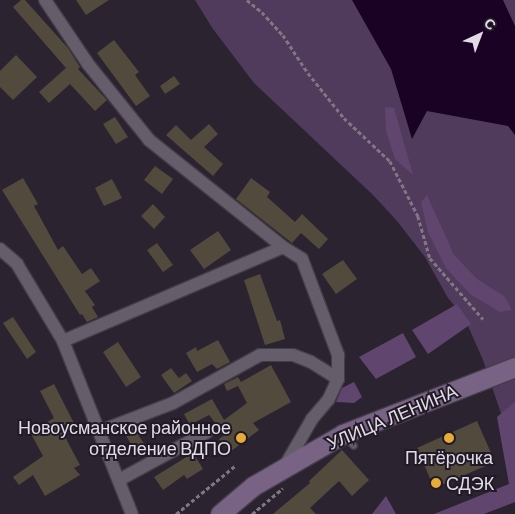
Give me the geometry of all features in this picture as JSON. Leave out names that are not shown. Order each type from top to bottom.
[{"type":"main road","name":"УЛИЦА ЛЕНИНА","points":[[220,514],[254,486],[284,467],[515,367]]},
{"type":"street","points":[[45,0],[88,64],[149,140],[283,247],[302,259],[312,280],[338,355],[338,379],[328,400],[312,420],[284,467]]},
{"type":"street","points":[[63,341],[283,247]]},
{"type":"street","points":[[0,249],[17,264],[63,341],[132,514]]},
{"type":"street","points":[[100,431],[173,403],[260,355],[293,355],[311,362],[338,379]]},
{"type":"street","points":[[119,480],[208,432]]},
{"type":"path","points":[[246,0],[262,12],[283,34],[308,73],[344,118],[390,162],[418,216],[430,258],[483,319]]},
{"type":"path","points":[[176,514],[236,465]]},
{"type":"shaded area","points":[[195,0],[515,0],[515,455],[483,360],[464,317],[448,298],[425,257],[397,221],[373,195],[254,83],[213,29]]},
{"type":"shaded area","points":[[352,0],[503,0],[515,26],[515,135],[508,126],[427,111],[412,139],[391,69]]},
{"type":"shaded area","points":[[385,107],[394,108],[413,175],[395,159],[386,131]]},
{"type":"shaded area","points":[[427,195],[454,255],[477,279],[504,296],[512,310],[500,312],[470,294],[446,268],[428,232],[421,202]]},
{"type":"shaded area","points":[[457,304],[471,324],[428,354],[412,330]]},
{"type":"shaded area","points":[[403,333],[416,357],[376,379],[359,357]]},
{"type":"shaded area","points":[[354,382],[362,397],[354,403],[336,402],[342,388]]},
{"type":"shaded area","points":[[515,402],[515,502],[484,514],[434,514],[509,484],[497,417]]},
{"type":"shaded area","points":[[386,496],[396,514],[372,514]]},
{"type":"building","points":[[21,0],[25,0],[68,48],[80,67],[78,69],[107,100],[95,111],[70,84],[49,103],[39,92],[66,68],[13,7]]},
{"type":"building","points":[[76,0],[109,0],[86,15]]},
{"type":"building","points":[[114,40],[139,72],[135,75],[150,96],[136,106],[97,53]]},
{"type":"building","points":[[16,55],[37,77],[13,100],[0,87],[0,71]]},
{"type":"building","points":[[174,76],[180,84],[165,94],[160,86]]},
{"type":"building","points":[[115,117],[128,137],[116,144],[103,124]]},
{"type":"building","points":[[209,124],[218,134],[204,147],[223,164],[213,176],[166,135],[176,125],[191,140]]},
{"type":"building","points":[[155,166],[173,179],[162,194],[144,180]]},
{"type":"building","points":[[23,178],[38,204],[34,206],[58,250],[63,246],[82,274],[91,268],[100,281],[85,291],[95,305],[92,307],[98,317],[87,322],[82,314],[80,315],[2,190]]},
{"type":"building","points":[[251,178],[270,192],[267,197],[295,222],[302,214],[328,239],[319,249],[301,233],[292,243],[236,199]]},
{"type":"building","points":[[112,179],[122,198],[104,206],[95,188]]},
{"type":"building","points":[[153,204],[165,217],[154,229],[141,216]]},
{"type":"building","points":[[218,231],[231,250],[204,269],[190,250]]},
{"type":"building","points":[[157,243],[173,265],[163,272],[147,250]]},
{"type":"building","points":[[343,260],[357,279],[336,294],[322,274]]},
{"type":"building","points":[[260,274],[277,321],[280,320],[285,339],[265,345],[244,280]]},
{"type":"building","points":[[13,317],[36,352],[27,359],[3,323]]},
{"type":"building","points":[[218,340],[230,362],[217,369],[212,364],[197,372],[186,353],[196,347],[197,351]]},
{"type":"building","points":[[118,342],[141,377],[126,387],[103,352]]},
{"type":"building","points":[[271,365],[291,402],[253,423],[259,430],[230,452],[219,439],[225,435],[209,415],[190,425],[184,414],[212,399],[224,420],[247,403],[238,386],[227,391],[224,384],[238,377],[241,382]]},
{"type":"building","points":[[171,368],[179,378],[186,373],[192,381],[174,393],[161,375]]},
{"type":"building","points":[[54,384],[77,429],[64,435],[80,465],[74,468],[80,475],[45,496],[33,475],[19,485],[13,477],[43,456],[30,432],[54,418],[40,391]]},
{"type":"building","points":[[477,421],[495,462],[434,488],[417,448]]},
{"type":"building","points":[[140,424],[144,430],[137,433],[149,451],[139,457],[123,431]]},
{"type":"building","points":[[342,450],[369,480],[352,496],[339,481],[310,508],[316,514],[273,514],[310,483],[309,481]]},
{"type":"building","points":[[193,453],[203,469],[187,479],[184,475],[163,490],[154,477]]},
{"type":"place","name":"Новоусманское районное отделение ВДПО","points":[[241,438]]},
{"type":"place","name":"Пятёрочка","points":[[449,438]]},
{"type":"place","name":"СДЭК","points":[[436,483]]}]
